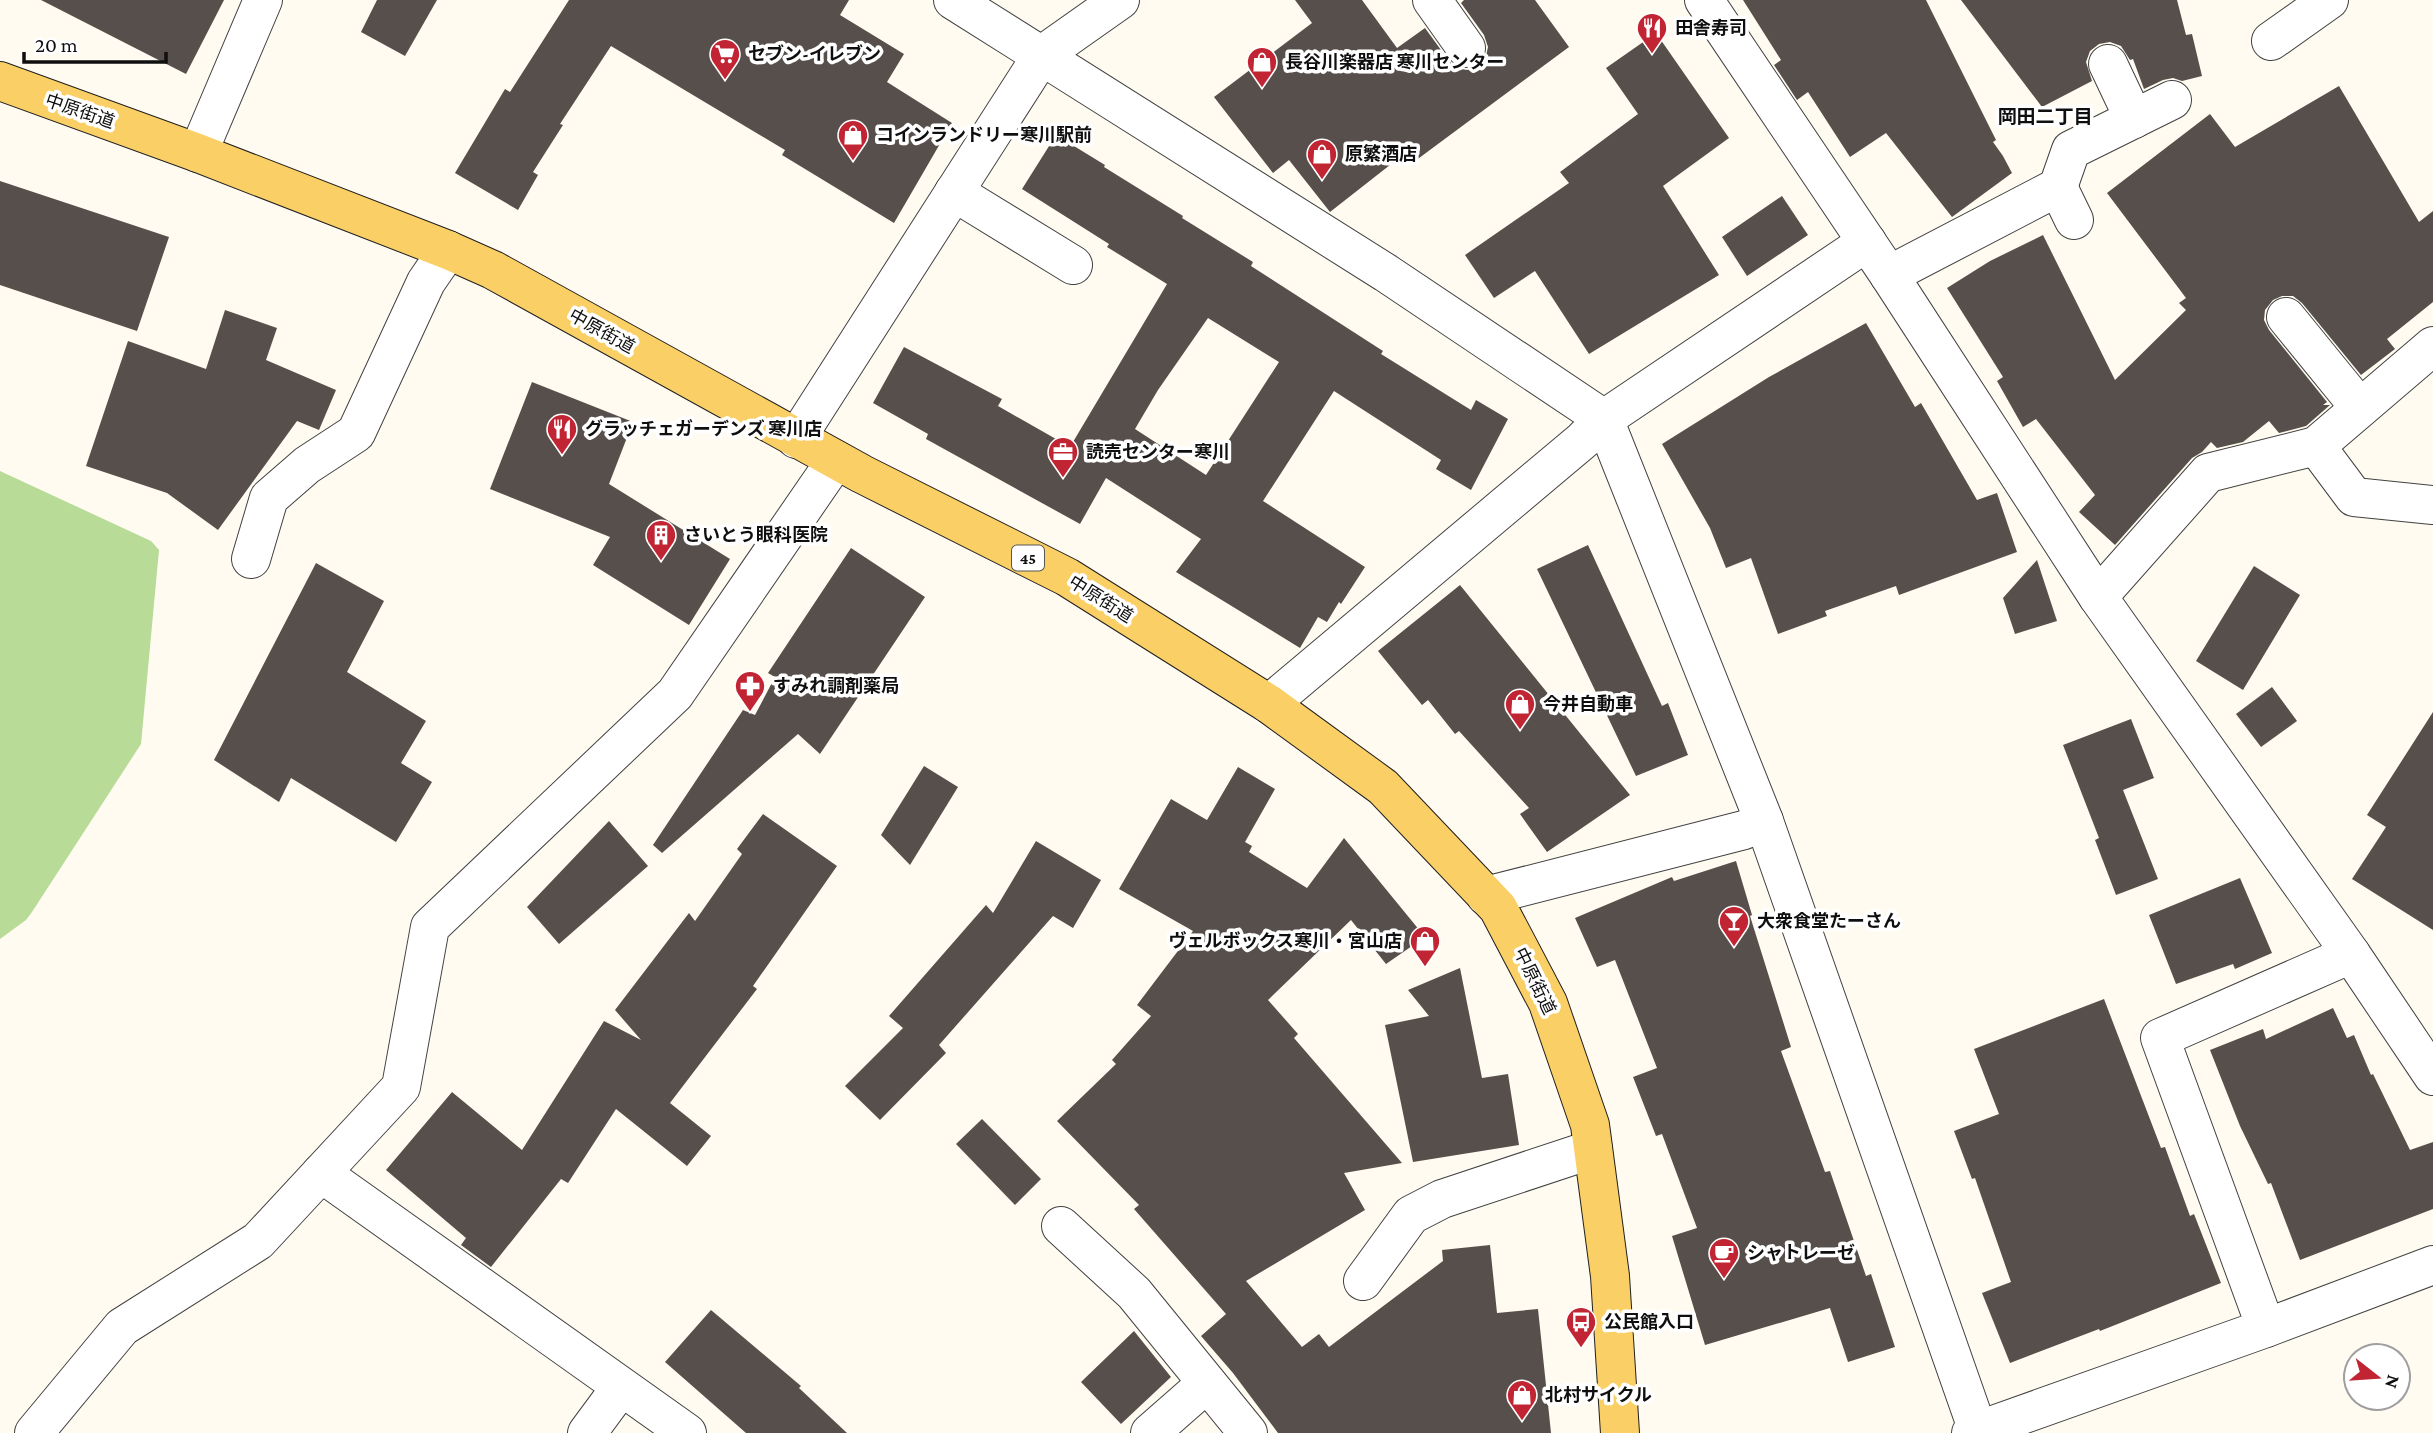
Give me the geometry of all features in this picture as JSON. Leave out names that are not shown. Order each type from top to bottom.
[{"type":"main road","name":"中原街道","points":[[0,81],[198,153],[493,270],[796,439],[1067,577],[1269,704],[1383,787],[1499,908],[1548,1003],[1590,1125],[1610,1276],[1620,1433]]},
{"type":"street","points":[[198,153],[263,0]]},
{"type":"street","points":[[953,0],[1386,273],[1604,419],[1765,821],[1975,1432],[2433,1265]]},
{"type":"street","points":[[796,439],[1042,55],[1120,0]]},
{"type":"street","points":[[1432,0],[1466,48]]},
{"type":"street","points":[[1704,0],[1889,275],[2098,597],[2351,954],[2426,1050]]},
{"type":"street","points":[[2271,41],[2329,0]]},
{"type":"street","points":[[2108,64],[2134,119]]},
{"type":"street","points":[[1889,275],[2066,203],[2071,150],[2172,100]]},
{"type":"street","points":[[954,192],[1073,265]]},
{"type":"street","points":[[1269,704],[1583,440],[1604,419],[1867,242]]},
{"type":"street","points":[[251,559],[269,498],[307,465],[356,433],[426,282],[448,250]]},
{"type":"street","points":[[2287,317],[2360,408]]},
{"type":"street","points":[[2098,597],[2208,473],[2316,446],[2433,346]]},
{"type":"street","points":[[2316,446],[2354,497],[2433,505]]},
{"type":"street","points":[[34,1433],[122,1328],[258,1241],[401,1087],[430,927],[675,694],[836,460]]},
{"type":"street","points":[[1486,896],[1745,830],[1765,821]]},
{"type":"street","points":[[2266,1328],[2160,1038],[2351,954]]},
{"type":"street","points":[[1363,1280],[1411,1215],[1442,1199],[1593,1149]]},
{"type":"street","points":[[321,1173],[687,1433]]},
{"type":"street","points":[[1061,1226],[1133,1293],[1248,1433]]},
{"type":"street","points":[[1150,1433],[1207,1383]]},
{"type":"street","points":[[587,1433],[621,1387]]},
{"type":"green space","points":[[0,471],[151,541],[159,550],[141,744],[32,912],[26,920],[0,939]]},
{"type":"building","points":[[41,0],[224,0],[186,74]]},
{"type":"building","points":[[377,0],[437,0],[405,56],[361,32]]},
{"type":"building","points":[[569,0],[849,0],[840,15],[904,54],[887,82],[952,123],[894,223],[782,155],[785,150],[611,46],[560,124],[563,125],[533,172],[538,175],[518,210],[455,173],[505,89],[510,92]]},
{"type":"building","points":[[1295,0],[1362,0],[1397,48],[1425,28],[1456,68],[1467,70],[1479,65],[1486,56],[1488,47],[1484,35],[1461,3],[1464,0],[1535,0],[1569,47],[1411,164],[1404,154],[1330,212],[1289,160],[1273,173],[1214,97],[1312,23]]},
{"type":"building","points":[[1743,0],[1926,0],[1996,140],[1993,142],[2012,173],[1952,217],[1886,133],[1850,157],[1808,92],[1797,100],[1774,65],[1781,60]]},
{"type":"building","points":[[1961,0],[2177,0],[2186,35],[2192,34],[2202,76],[2182,81],[2173,78],[2163,80],[2144,89],[2133,59],[2130,60],[2121,46],[2110,42],[2099,44],[2090,51],[2086,62],[2092,81],[2042,107]]},
{"type":"building","points":[[1656,33],[1729,138],[1663,186],[1719,275],[1589,354],[1535,271],[1494,298],[1465,255],[1569,183],[1560,172],[1638,114],[1606,68]]},
{"type":"building","points":[[2339,86],[2419,222],[2433,211],[2433,302],[2387,339],[2395,349],[2361,375],[2302,303],[2293,296],[2282,296],[2273,300],[2265,310],[2264,320],[2269,330],[2327,402],[2323,405],[2330,405],[2306,426],[2279,433],[2269,421],[2243,442],[2217,448],[2211,442],[2192,458],[2115,545],[2079,512],[2095,495],[2036,419],[2023,427],[1997,381],[2003,377],[1947,288],[1990,261],[2043,235],[2115,380],[2186,310],[2179,303],[2186,298],[2107,193],[2210,114],[2235,147]]},
{"type":"building","points":[[1056,135],[1253,262],[1251,266],[1383,351],[1381,354],[1471,410],[1476,400],[1508,419],[1471,490],[1436,469],[1441,460],[1334,391],[1263,501],[1365,567],[1327,622],[1318,617],[1300,648],[1176,572],[1201,539],[1106,478],[1080,524],[926,439],[928,434],[873,403],[904,347],[1002,399],[998,406],[1070,447],[1167,284],[1022,189]],"holes":[[[1208,318],[1279,362],[1206,475],[1135,429],[1158,390]]]},
{"type":"building","points":[[0,181],[169,237],[137,331],[0,285]]},
{"type":"building","points":[[1782,196],[1808,235],[1747,276],[1722,237]]},
{"type":"building","points":[[225,310],[277,328],[266,360],[336,390],[319,430],[297,421],[218,530],[167,493],[86,466],[128,341],[206,369]]},
{"type":"building","points":[[1866,323],[1915,407],[1921,403],[1977,500],[1997,493],[2017,552],[1899,595],[1896,586],[1825,611],[1827,616],[1778,634],[1751,558],[1726,568],[1710,528],[1662,444],[1769,377]]},
{"type":"building","points":[[532,382],[633,422],[609,484],[730,559],[689,625],[593,565],[610,537],[490,489]]},
{"type":"building","points":[[1588,545],[1662,706],[1668,703],[1688,755],[1636,776],[1537,569]]},
{"type":"building","points":[[851,548],[925,597],[820,754],[798,734],[662,853],[653,845],[743,710],[755,715],[775,677],[768,673]]},
{"type":"building","points":[[2037,560],[2057,621],[2015,634],[2003,598]]},
{"type":"building","points":[[316,563],[384,601],[347,672],[426,721],[401,763],[432,782],[396,842],[291,778],[279,802],[214,760]]},
{"type":"building","points":[[2254,566],[2300,595],[2243,690],[2196,661]]},
{"type":"building","points":[[1460,585],[1630,795],[1547,852],[1520,814],[1529,808],[1459,731],[1455,734],[1428,700],[1422,705],[1378,651]]},
{"type":"building","points":[[2272,687],[2297,721],[2261,747],[2236,714]]},
{"type":"building","points":[[2433,712],[2433,930],[2352,879],[2386,827],[2367,815]]},
{"type":"building","points":[[2131,719],[2154,778],[2123,790],[2158,879],[2116,895],[2095,840],[2099,838],[2063,745]]},
{"type":"building","points":[[924,766],[958,787],[910,865],[881,835]]},
{"type":"building","points":[[1238,767],[1275,789],[1245,842],[1252,846],[1249,852],[1307,888],[1344,838],[1425,937],[1386,964],[1351,920],[1268,1000],[1298,1034],[1294,1038],[1402,1163],[1344,1173],[1365,1210],[1246,1281],[1302,1347],[1319,1334],[1329,1347],[1443,1261],[1442,1250],[1490,1245],[1497,1313],[1538,1309],[1551,1433],[1278,1433],[1201,1336],[1226,1314],[1134,1209],[1139,1205],[1057,1121],[1116,1064],[1112,1060],[1151,1016],[1137,1005],[1193,931],[1119,889],[1171,799],[1207,820]]},
{"type":"building","points":[[763,814],[837,866],[753,986],[757,989],[670,1103],[711,1136],[687,1166],[616,1109],[568,1183],[561,1179],[491,1267],[461,1245],[466,1238],[386,1170],[452,1092],[522,1150],[604,1021],[641,1040],[615,1010],[689,913],[695,921],[742,854],[737,849]]},
{"type":"building","points":[[609,821],[648,866],[559,944],[527,907]]},
{"type":"building","points":[[1036,841],[1101,880],[1073,928],[1053,916],[939,1045],[946,1053],[880,1120],[845,1086],[903,1028],[889,1016],[986,905],[993,913]]},
{"type":"building","points":[[1736,861],[1752,915],[1750,916],[1791,1047],[1781,1051],[1825,1172],[1830,1171],[1866,1276],[1871,1274],[1895,1347],[1848,1362],[1830,1308],[1705,1345],[1672,1236],[1697,1228],[1662,1134],[1656,1136],[1633,1077],[1657,1068],[1615,960],[1597,967],[1575,918],[1672,877],[1674,881]]},
{"type":"building","points":[[2240,878],[2272,953],[2235,969],[2233,964],[2176,984],[2149,915]]},
{"type":"building","points":[[1460,968],[1482,1078],[1508,1074],[1519,1145],[1413,1162],[1385,1025],[1429,1016],[1408,990]]},
{"type":"building","points":[[2104,999],[2161,1148],[2165,1147],[2190,1216],[2194,1214],[2221,1283],[2010,1363],[1982,1293],[2011,1282],[1975,1178],[1972,1179],[1954,1131],[1999,1114],[1974,1049]]},
{"type":"building","points":[[2333,1008],[2347,1038],[2354,1035],[2371,1075],[2373,1074],[2410,1150],[2433,1142],[2433,1209],[2300,1260],[2271,1183],[2268,1184],[2240,1126],[2210,1050],[2263,1029],[2266,1039]]},
{"type":"building","points":[[982,1119],[1041,1179],[1015,1205],[956,1144]]},
{"type":"building","points":[[711,1310],[801,1386],[799,1388],[847,1433],[746,1433],[665,1362]]},
{"type":"building","points":[[1134,1331],[1171,1377],[1121,1424],[1081,1382]]},
{"type":"place","name":"田舎寿司","points":[[1652,55]]},
{"type":"place","name":"セブン-イレブン","points":[[725,81]]},
{"type":"place","name":"長谷川楽器店 寒川センター","points":[[1262,89]]},
{"type":"place","name":"コインランドリー寒川駅前","points":[[853,162]]},
{"type":"place","name":"原繁酒店","points":[[1322,181]]},
{"type":"place","name":"グラッチェガーデンズ 寒川店","points":[[562,456]]},
{"type":"place","name":"読売センター寒川","points":[[1063,479]]},
{"type":"place","name":"さいとう眼科医院","points":[[661,562]]},
{"type":"place","name":"すみれ調剤薬局","points":[[750,713]]},
{"type":"place","name":"今井自動車","points":[[1520,731]]},
{"type":"place","name":"大衆食堂たーさん","points":[[1734,948]]},
{"type":"place","name":"ヴェルボックス寒川・宮山店","points":[[1425,968]]},
{"type":"place","name":"シャトレーゼ","points":[[1724,1280]]},
{"type":"place","name":"公民館入口","points":[[1581,1349]]},
{"type":"place","name":"北村サイクル","points":[[1522,1422]]},
{"type":"district","name":"岡田二丁目","points":[[2045,116]]}]
